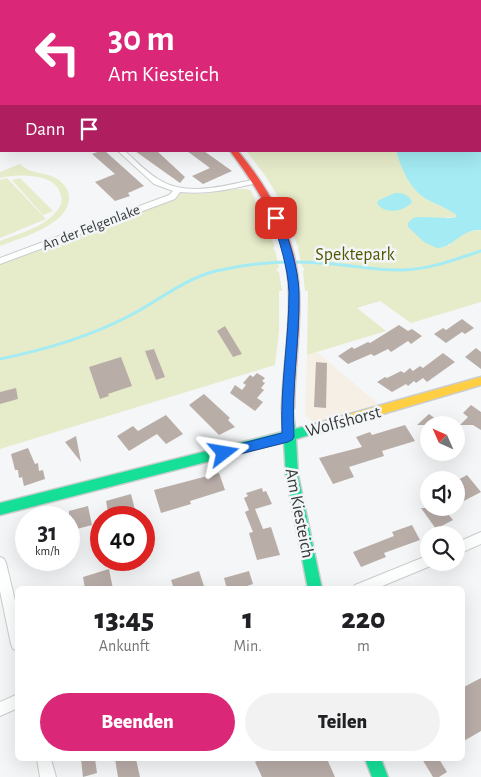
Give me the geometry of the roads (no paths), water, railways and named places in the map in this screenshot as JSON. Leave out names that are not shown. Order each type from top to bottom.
[{"type":"street","points":[[122,152],[157,182],[179,189],[215,190],[257,181]]},
{"type":"street","name":"Am Kiesteich","points":[[235,152],[257,181],[272,207],[281,228],[294,291],[286,411],[294,492],[314,586]]},
{"type":"street","name":"An der Felgenlake","points":[[0,261],[172,197],[179,189]]},
{"type":"street","name":"Wolfshorst","points":[[0,509],[288,437],[481,381]]},
{"type":"street","points":[[465,545],[481,538]]},
{"type":"street","points":[[0,563],[15,630]]},
{"type":"street","points":[[366,586],[420,565]]},
{"type":"street","points":[[0,709],[15,702]]},
{"type":"street","points":[[44,761],[48,777]]},
{"type":"street","points":[[374,761],[380,777]]},
{"type":"water","points":[[396,152],[481,152],[481,230],[468,232],[443,247],[437,248],[424,242],[408,227],[408,223],[413,218],[452,218],[456,217],[456,215],[422,196],[416,191],[404,172]]},
{"type":"water","points":[[395,193],[407,196],[412,202],[404,208],[394,211],[384,209],[377,203],[379,200]]},
{"type":"waterway","points":[[0,359],[50,347],[114,324],[193,279],[216,271],[259,264],[289,262],[404,270],[434,266],[481,251]]},
{"type":"park label","name":"Spektepark","points":[[355,254]]}]
